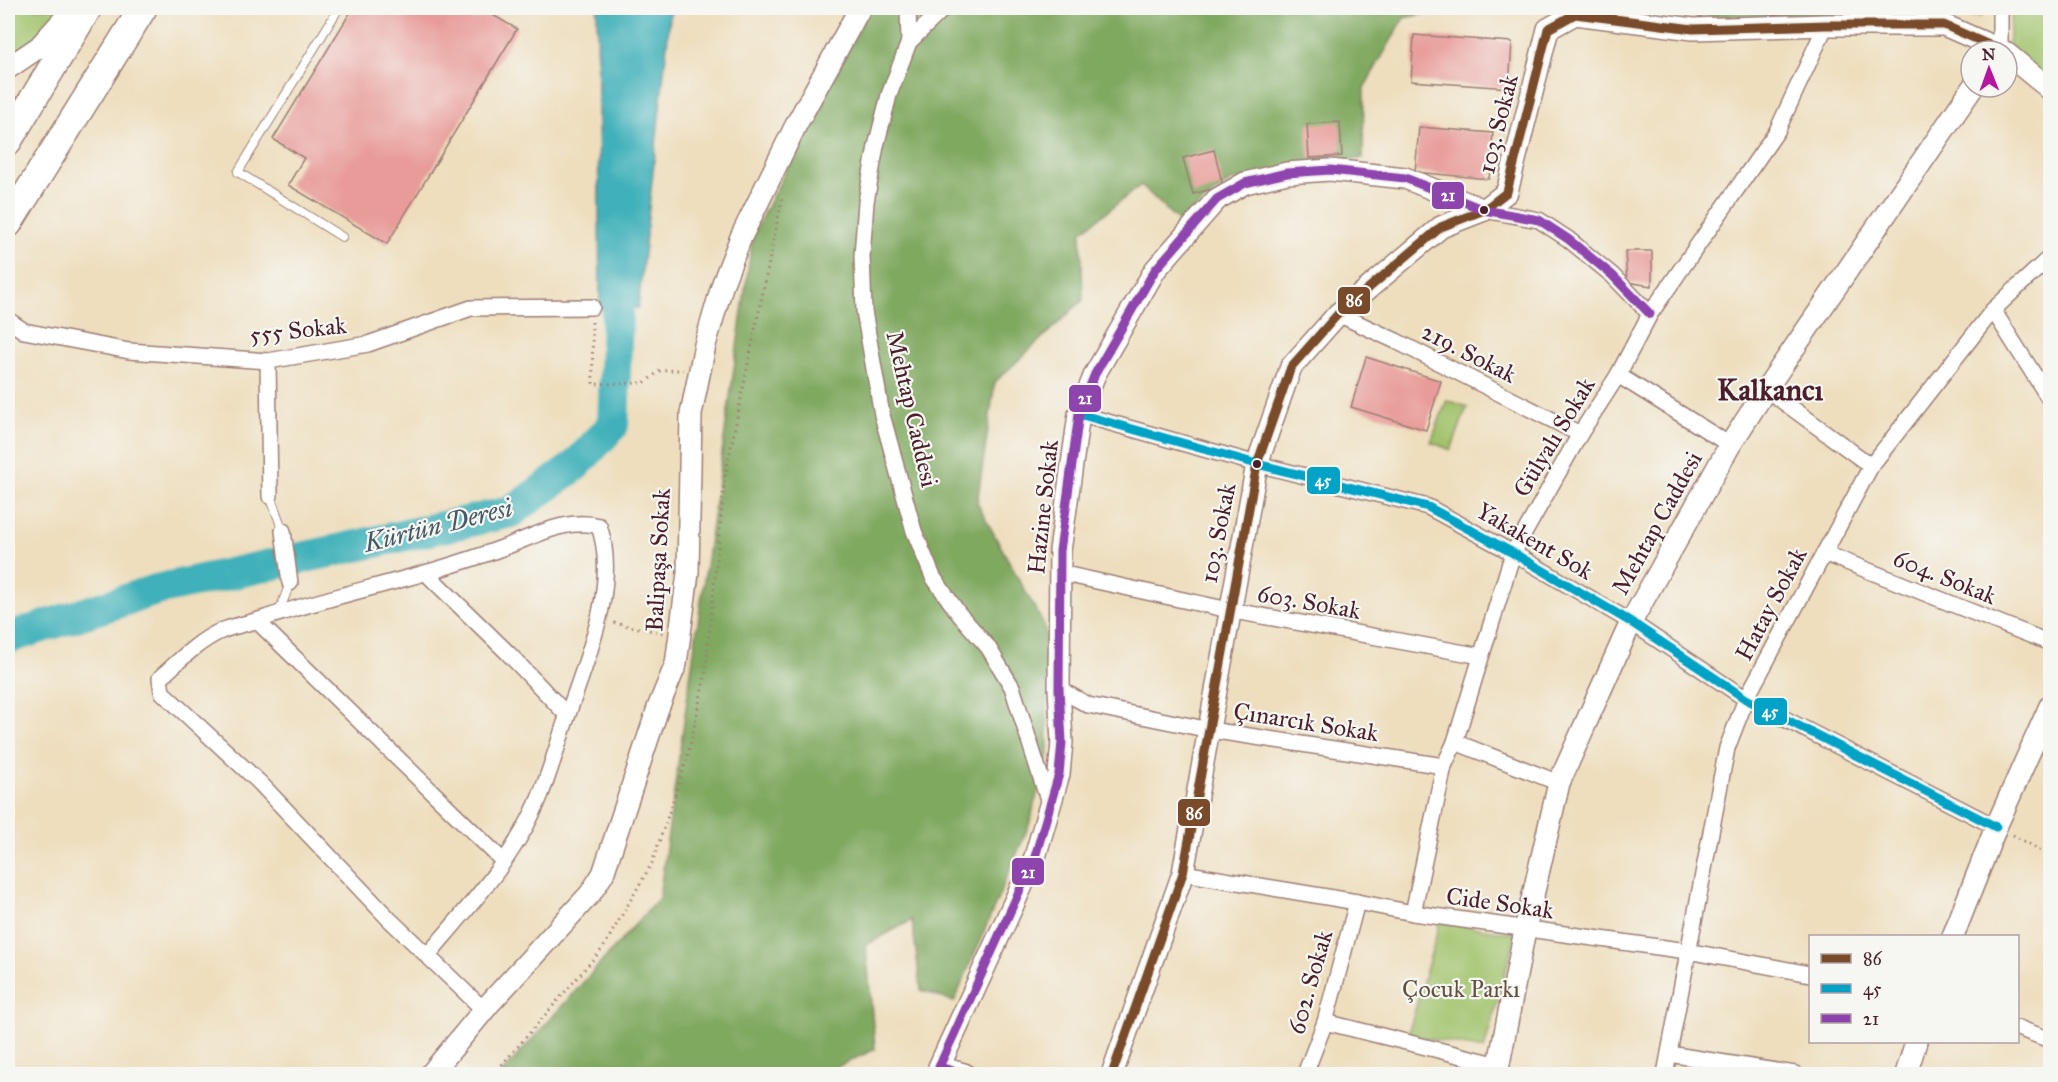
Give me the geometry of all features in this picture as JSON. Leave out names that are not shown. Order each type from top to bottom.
[{"type":"highway","points":[[8,141],[88,8]]},
{"type":"highway","points":[[8,224],[143,8]]},
{"type":"street","points":[[8,68],[39,47],[74,8]]},
{"type":"street","name":"Balipaşa Sokak","points":[[431,1074],[484,1010],[590,894],[603,874],[658,708],[676,664],[688,573],[691,414],[711,324],[723,283],[741,237],[796,125],[860,8]]},
{"type":"street","points":[[908,8],[909,42]]},
{"type":"street","name":"Mehtap Caddesi","points":[[944,8],[909,42],[890,95],[876,146],[866,202],[862,246],[864,311],[882,415],[914,531],[933,577],[959,614],[988,647],[1012,687],[1050,806]]},
{"type":"street","points":[[2000,8],[2001,39]]},
{"type":"street","name":"103. Sokak","points":[[1112,1074],[1183,873],[1257,464],[1292,367],[1338,314],[1441,226],[1484,210],[1507,192],[1548,29],[1575,14],[1693,29],[1826,25]]},
{"type":"street","points":[[1826,25],[1944,25],[1975,39]]},
{"type":"street","name":"Gülyalı Sokak","points":[[1413,913],[1444,766],[1455,742],[1513,553],[1580,434],[1618,375],[1650,314],[1778,130],[1826,25]]},
{"type":"street","points":[[2019,64],[2050,89]]},
{"type":"street","name":"Mehtap Caddesi","points":[[1498,1070],[1525,930],[1559,783],[1631,622],[1730,445],[1965,99]]},
{"type":"street","name":"Hazine Sokak","points":[[964,1074],[939,1067],[1035,856],[1059,774],[1062,742],[1059,689],[1060,551],[1079,414],[1095,374],[1155,270],[1217,199],[1245,183],[1287,173],[1330,170],[1405,178],[1484,210],[1539,220],[1568,239],[1612,275],[1650,314]]},
{"type":"street","name":"Hatay Sokak","points":[[1665,1074],[1727,748],[1746,699],[1871,466],[1993,310],[2050,257]]},
{"type":"street","name":"555 Sokak","points":[[8,320],[24,331],[129,351],[268,361],[368,344],[471,308],[592,307]]},
{"type":"street","points":[[1993,310],[2050,400]]},
{"type":"street","name":"219. Sokak","points":[[1338,314],[1580,434]]},
{"type":"street","points":[[268,361],[270,496]]},
{"type":"street","points":[[1618,375],[1730,445]]},
{"type":"street","points":[[1766,389],[1871,466]]},
{"type":"street","name":"Yakakent Sok","points":[[1079,414],[1257,464],[1428,507],[1513,553],[1631,622],[1746,699],[1996,827]]},
{"type":"street","points":[[427,956],[480,893],[503,861],[534,810],[595,633],[604,578],[603,538],[598,526],[584,522],[559,527],[426,573],[317,601],[221,631],[160,678],[162,692],[259,782],[427,956],[484,1010]]},
{"type":"street","points":[[283,531],[290,583]]},
{"type":"street","name":"604. Sokak","points":[[1824,553],[2050,643]]},
{"type":"street","points":[[426,573],[529,674],[567,715]]},
{"type":"street","name":"603. Sokak","points":[[1060,573],[1229,610],[1481,656]]},
{"type":"street","points":[[257,621],[503,861]]},
{"type":"street","name":"Çınarcık Sokak","points":[[1059,689],[1088,705],[1210,730],[1444,766]]},
{"type":"street","points":[[1953,935],[1996,827],[2050,706]]},
{"type":"street","points":[[1455,742],[1559,783]]},
{"type":"street","name":"Cide Sokak","points":[[1183,873],[1413,913],[1687,951],[1809,974]]},
{"type":"street","name":"602. Sokak","points":[[1305,1074],[1324,1022],[1357,902]]},
{"type":"street","points":[[1324,1022],[1498,1070]]},
{"type":"street","points":[[2019,1028],[2050,1040]]},
{"type":"street","points":[[1906,1074],[1915,1043]]},
{"type":"street","points":[[1669,1054],[1795,1074]]},
{"type":"lane","points":[[339,8],[238,172],[342,237]]},
{"type":"lane","points":[[270,496],[283,531]]},
{"type":"lane","points":[[279,614],[290,583]]},
{"type":"path","points":[[592,307],[593,384],[644,383],[661,370],[676,369]]},
{"type":"path","points":[[597,619],[680,636]]},
{"type":"path","points":[[1996,827],[2050,856]]},
{"type":"green space","points":[[8,8],[71,8],[8,61]]},
{"type":"green space","points":[[870,8],[1450,8],[1404,18],[1364,88],[1363,158],[1230,181],[1179,222],[1141,185],[1081,232],[1083,300],[995,382],[977,503],[1045,627],[1048,754],[1029,825],[954,1002],[921,990],[912,920],[866,945],[875,1049],[822,1074],[501,1074],[659,898],[753,234]]},
{"type":"green space","points":[[1642,8],[1987,8],[1981,16],[1711,16]]},
{"type":"green space","points":[[2012,8],[2050,8],[2050,83],[2019,54],[2019,39],[2009,39]]},
{"type":"green space","points":[[1447,400],[1467,407],[1451,450],[1431,442]]},
{"type":"green space","name":"Çocuk Parkı","points":[[1440,922],[1516,934],[1484,1049],[1408,1035]]},
{"type":"water","points":[[597,8],[671,8],[638,308],[600,308]]},
{"type":"building","points":[[353,8],[481,8],[517,29],[387,244],[288,185],[304,158],[273,139]]},
{"type":"building","points":[[1414,35],[1512,42],[1509,88],[1411,81]]},
{"type":"building","points":[[1340,122],[1342,156],[1309,158],[1307,124]]},
{"type":"building","points":[[1419,127],[1493,133],[1489,179],[1415,172]]},
{"type":"building","points":[[1214,150],[1223,186],[1193,194],[1183,158]]},
{"type":"building","points":[[1625,251],[1652,251],[1652,286],[1627,282]]},
{"type":"building","points":[[1366,357],[1441,381],[1426,430],[1351,407]]},
{"type":"waterway","name":"Kürtün Deresi","points":[[8,638],[156,590],[511,512],[575,466],[613,425],[619,264]]},
{"type":"transit line","name":"86","points":[[1112,1074],[1183,873],[1257,464],[1291,367],[1338,314],[1441,227],[1484,210],[1507,192],[1548,29],[1575,14],[1693,29],[1826,25],[1944,25],[1976,39]]},
{"type":"transit line","name":"21","points":[[964,1074],[939,1067],[1035,857],[1059,774],[1062,742],[1059,689],[1060,551],[1079,414],[1095,374],[1155,270],[1217,199],[1245,183],[1287,173],[1330,170],[1405,178],[1484,210],[1539,220],[1568,239],[1612,275],[1650,314]]},
{"type":"transit line","name":"45","points":[[1079,414],[1257,464],[1428,507],[1513,553],[1631,622],[1746,699],[1996,827]]},
{"type":"district","name":"Kalkancı","points":[[1770,390]]}]
